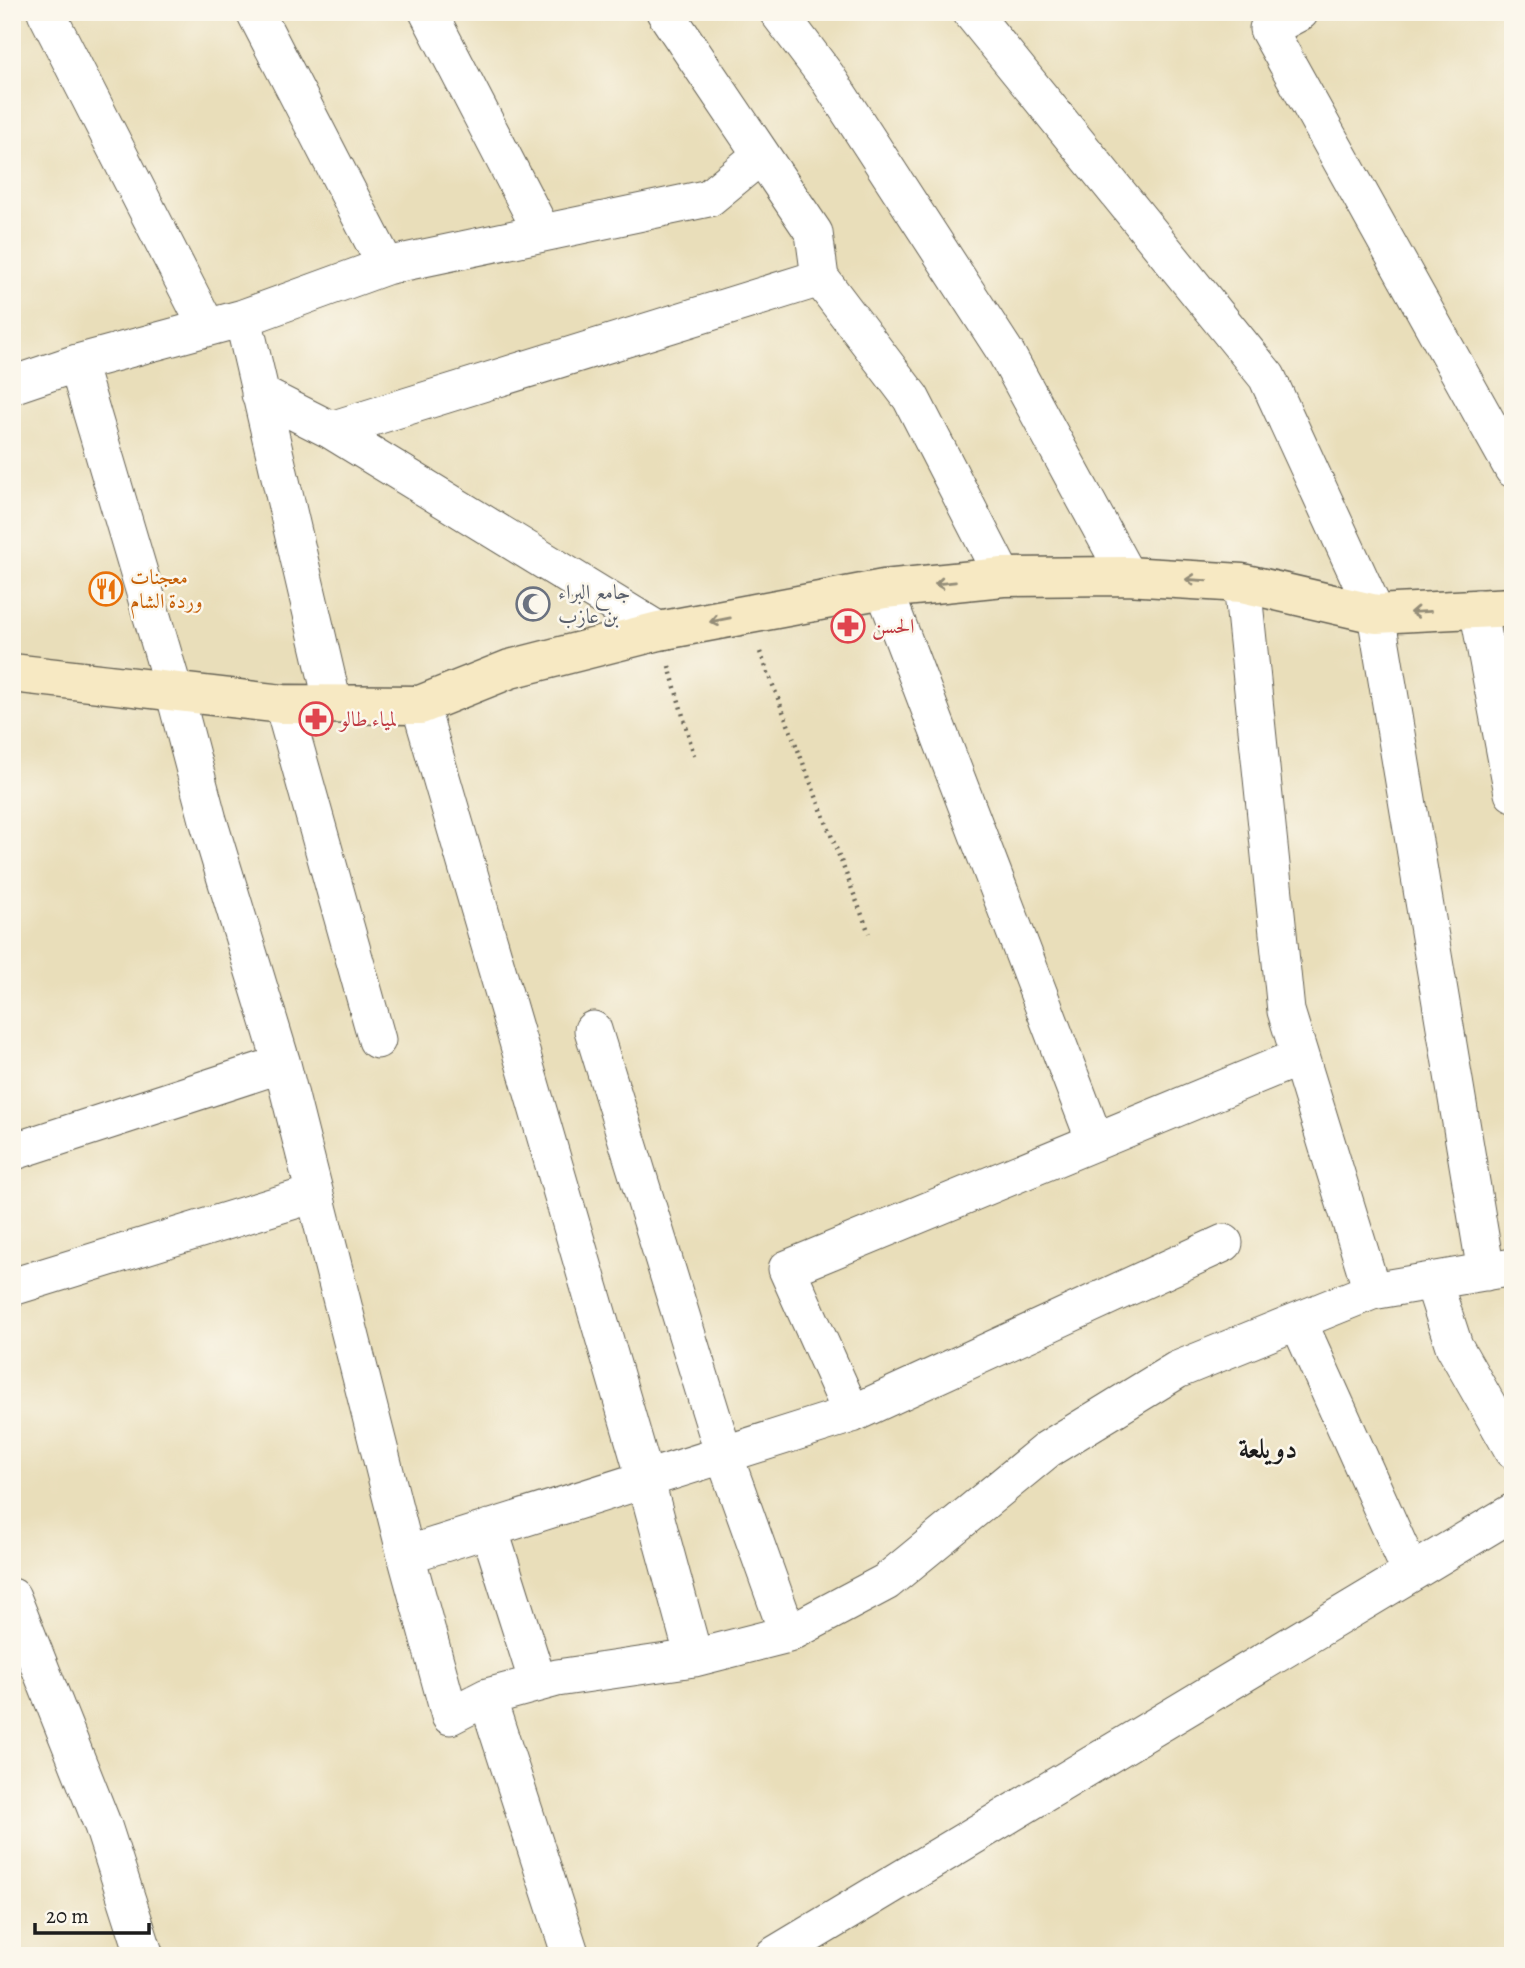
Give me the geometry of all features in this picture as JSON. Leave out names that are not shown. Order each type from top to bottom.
[{"type":"main road","points":[[12,673],[283,704],[420,705],[510,669],[659,631],[884,590],[1003,577],[1127,576],[1242,583],[1376,614],[1495,608]]},
{"type":"street","points":[[46,12],[208,327]]},
{"type":"street","points":[[255,12],[386,267]]},
{"type":"street","points":[[428,12],[542,232]]},
{"type":"street","points":[[665,12],[814,233],[820,278],[911,398],[1003,577]]},
{"type":"street","points":[[778,12],[827,77],[1006,353],[1127,576]]},
{"type":"street","points":[[77,363],[174,691],[208,820],[282,1064],[406,1555],[450,1716],[487,1698],[557,1678],[694,1658],[788,1634],[886,1582],[1048,1449],[1177,1370],[1372,1291],[1499,1270],[1376,614],[1267,377],[971,12]]},
{"type":"street","points":[[1300,12],[1268,29],[1513,470]]},
{"type":"street","points":[[12,385],[77,363],[243,318],[386,267],[709,198],[761,155]]},
{"type":"street","points":[[331,430],[820,278]]},
{"type":"street","points":[[243,318],[332,704]]},
{"type":"street","points":[[260,394],[331,430],[659,631]]},
{"type":"street","points":[[1242,583],[1286,1011],[1372,1291]]},
{"type":"street","points":[[884,590],[1095,1141]]},
{"type":"street","points":[[1495,608],[1513,793]]},
{"type":"street","points":[[283,704],[377,1040]]},
{"type":"street","points":[[420,705],[645,1478],[694,1658]]},
{"type":"street","points":[[593,1030],[724,1455],[788,1634]]},
{"type":"street","points":[[852,1414],[787,1269],[1300,1057]]},
{"type":"street","points":[[12,1152],[282,1064]]},
{"type":"street","points":[[12,1287],[314,1194]]},
{"type":"street","points":[[406,1555],[852,1414],[1224,1243]]},
{"type":"street","points":[[1433,1281],[1454,1346],[1513,1450]]},
{"type":"street","points":[[1298,1321],[1411,1573]]},
{"type":"street","points":[[773,1956],[1513,1512]]},
{"type":"street","points":[[489,1528],[538,1683]]},
{"type":"street","points":[[12,1597],[103,1826],[145,1956]]},
{"type":"street","points":[[487,1698],[571,1956]]},
{"type":"path","points":[[745,615],[869,933]]},
{"type":"path","points":[[659,631],[694,755]]},
{"type":"place","name":"معجنات وردة الشام","points":[[106,589]]},
{"type":"place","name":"جامع البراء بن عازب","points":[[533,604]]},
{"type":"place","name":"الحسن","points":[[848,626]]},
{"type":"place","name":"لمياء طالو","points":[[316,719]]},
{"type":"district","name":"دويلعة","points":[[1268,1448]]}]
